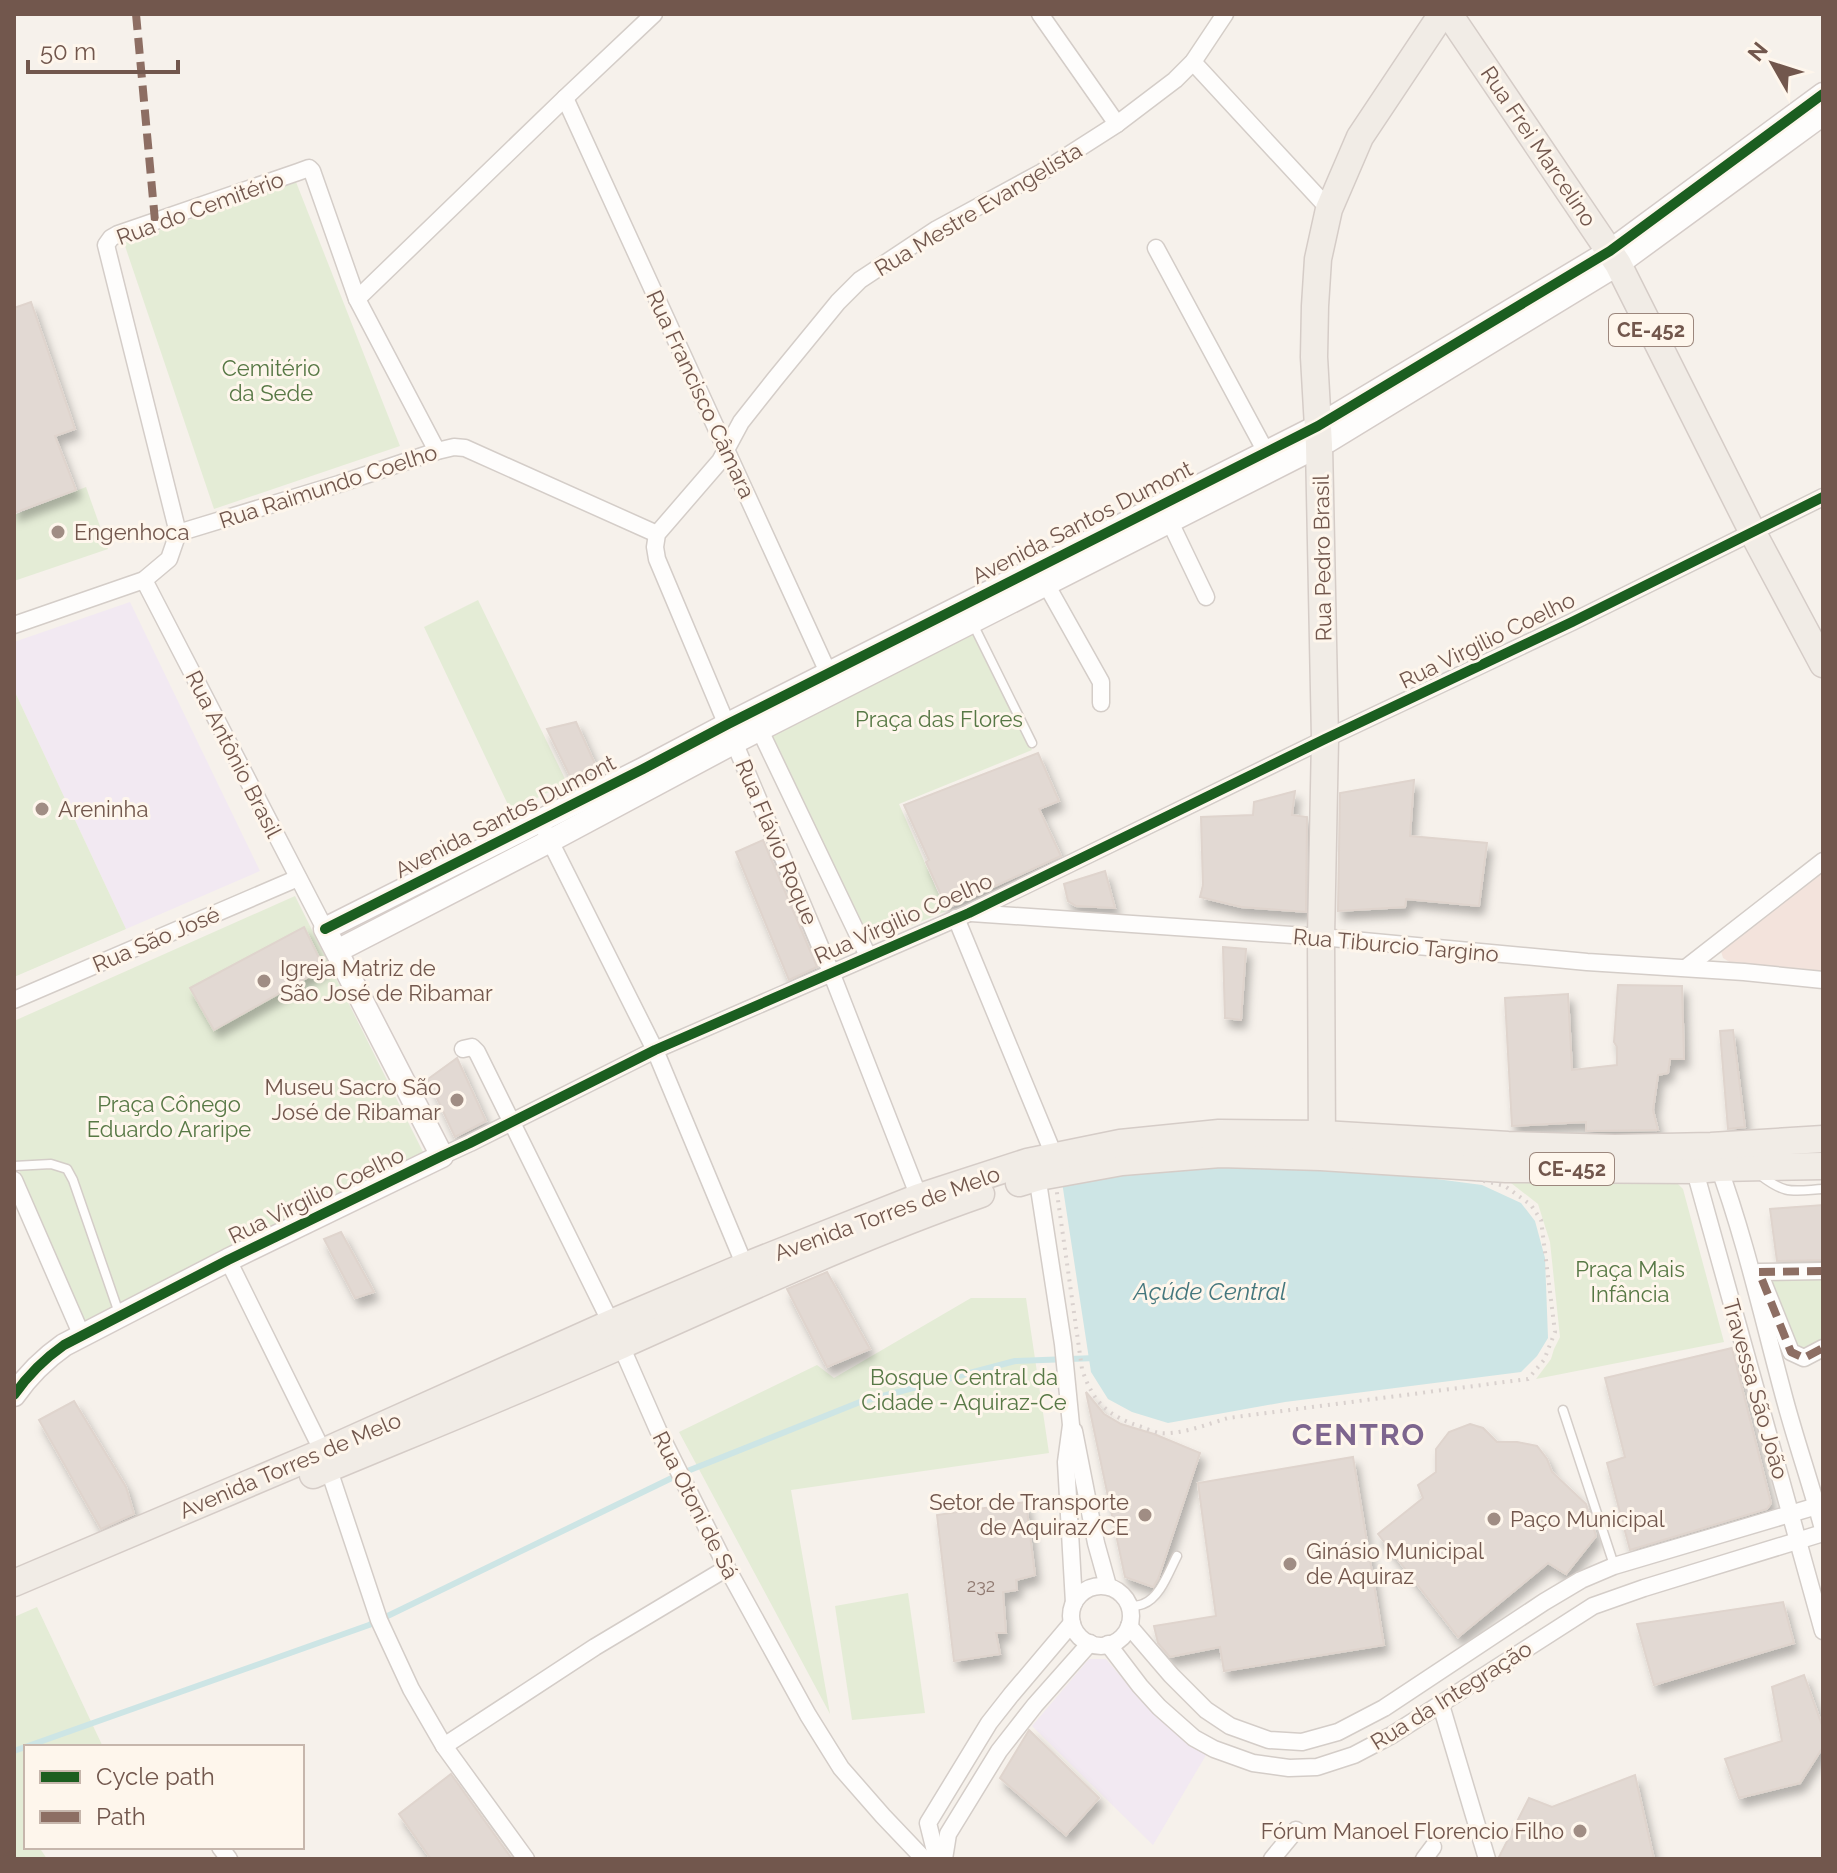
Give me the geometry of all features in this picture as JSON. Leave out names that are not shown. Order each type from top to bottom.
[{"type":"main road","name":"Rua Pedro Brasil","points":[[1322,1146],[1321,937],[1325,739],[1314,357],[1318,259],[1329,209],[1360,137],[1442,14]]},
{"type":"main road","name":"Rua Frei Marcelino","points":[[1449,14],[1614,257],[1753,533],[1823,664]]},
{"type":"main road","name":"Avenida Torres de Melo","points":[[14,1598],[616,1334],[753,1285],[897,1225],[986,1193],[1045,1166],[1120,1143],[1219,1133],[1322,1146],[1615,1148],[1711,1159],[1823,1166]]},
{"type":"main road","name":"Avenida Torres de Melo","points":[[1711,1159],[1823,1139]]},
{"type":"main road","name":"Avenida Torres de Melo","points":[[616,1334],[745,1266],[919,1197],[979,1176],[1045,1166]]},
{"type":"main road","name":"Avenida Torres de Melo","points":[[14,1583],[326,1460]]},
{"type":"street","points":[[357,299],[654,14]]},
{"type":"street","points":[[1040,14],[1117,124]]},
{"type":"street","name":"Rua Mestre Evangelista","points":[[657,534],[711,471],[741,422],[775,379],[860,280],[937,229],[1042,172],[1117,124],[1175,80],[1193,62],[1225,14]]},
{"type":"street","points":[[1193,62],[1329,209]]},
{"type":"street","name":"Avenida Santos Dumont","points":[[1614,257],[1823,94]]},
{"type":"street","name":"Rua Francisco Câmara","points":[[565,98],[832,682]]},
{"type":"street","name":"Avenida Santos Dumont","points":[[832,682],[972,621],[1170,522],[1614,257],[1823,114]]},
{"type":"street","name":"Rua do Cemitério","points":[[178,533],[106,245],[111,238],[155,221],[309,168],[357,299],[437,451]]},
{"type":"street","points":[[1156,248],[1266,452]]},
{"type":"street","name":"Avenida Santos Dumont","points":[[337,951],[441,896],[545,831],[1266,452],[1318,436]]},
{"type":"street","name":"Rua Raimundo Coelho","points":[[178,533],[454,447],[465,448],[657,534]]},
{"type":"street","name":"Rua Virgilio Coelho","points":[[14,1395],[46,1358],[64,1345],[228,1260],[655,1050],[963,916],[1823,497]]},
{"type":"street","points":[[1170,522],[1206,597]]},
{"type":"street","points":[[14,625],[144,580],[169,559],[178,533]]},
{"type":"street","name":"Rua Flávio Roque","points":[[657,534],[657,559],[831,972],[919,1197]]},
{"type":"street","name":"Rua Antônio Brasil","points":[[144,580],[325,929]]},
{"type":"street","points":[[1046,584],[1101,682],[1101,703]]},
{"type":"street","name":"Rua Flávio Roque","points":[[755,721],[868,956]]},
{"type":"street","points":[[545,831],[655,1050],[745,1266]]},
{"type":"street","name":"Avenida Santos Dumont","points":[[325,929],[430,876],[545,831]]},
{"type":"street","points":[[1687,967],[1823,861]]},
{"type":"street","points":[[430,876],[441,896]]},
{"type":"street","name":"Rua São José","points":[[14,1000],[298,878]]},
{"type":"street","points":[[963,916],[1051,1148],[1038,1182],[1074,1368],[1066,1462],[1074,1603],[1072,1623],[1076,1632],[1090,1643],[1099,1645],[1117,1640],[1129,1626],[1131,1616],[1125,1597],[1108,1586],[1088,1589],[1074,1603]]},
{"type":"street","name":"Rua Tiburcio Targino","points":[[963,916],[1321,937],[1823,980]]},
{"type":"street","points":[[325,929],[442,1156]]},
{"type":"street","name":"Rua Otoni de Sá","points":[[463,1049],[472,1047],[477,1052],[616,1334],[658,1430],[727,1568],[808,1715],[841,1768],[924,1859]]},
{"type":"street","name":"Travessa São João","points":[[1711,1159],[1749,1258],[1823,1531]]},
{"type":"street","name":"Travessa São João","points":[[1711,1159],[1790,1514],[1823,1631]]},
{"type":"street","points":[[14,1180],[82,1336]]},
{"type":"street","points":[[228,1260],[326,1460],[379,1620],[411,1689],[444,1746],[526,1859]]},
{"type":"street","points":[[1823,1271],[1759,1272],[1791,1352],[1804,1358],[1823,1348]]},
{"type":"street","points":[[1071,1425],[1076,1436],[1096,1543],[1108,1586]]},
{"type":"street","name":"Rua da Integração","points":[[1129,1626],[1206,1710],[1230,1726],[1269,1740],[1302,1742],[1338,1732],[1384,1708],[1581,1580],[1614,1566],[1817,1506]]},
{"type":"street","name":"Rua da Integração","points":[[1108,1644],[1159,1707],[1194,1738],[1253,1763],[1289,1768],[1317,1767],[1354,1755],[1392,1735],[1593,1606],[1823,1531]]},
{"type":"street","points":[[444,1746],[595,1647],[727,1568]]},
{"type":"street","points":[[937,1859],[928,1823],[989,1723],[1072,1623]]},
{"type":"street","points":[[944,1859],[948,1834],[999,1751],[1090,1643]]},
{"type":"street","points":[[1441,1705],[1487,1859]]},
{"type":"street","points":[[1272,1859],[1296,1830]]},
{"type":"lane","points":[[972,621],[1032,743]]},
{"type":"lane","points":[[1711,1159],[1756,1172],[1780,1189],[1823,1189]]},
{"type":"lane","points":[[14,1166],[51,1164],[67,1169],[120,1316]]},
{"type":"lane","points":[[1563,1410],[1614,1566]]},
{"type":"lane","points":[[1129,1606],[1144,1604],[1152,1599],[1177,1556]]},
{"type":"path","points":[[1071,1346],[1055,1179],[1185,1164],[1365,1162],[1439,1172],[1505,1186],[1531,1205],[1541,1220],[1555,1332],[1544,1360],[1528,1379],[1228,1418],[1190,1430],[1160,1433],[1122,1420],[1106,1410],[1074,1368]]},
{"type":"shaded area","points":[[130,602],[260,871],[126,929],[14,690],[14,642]]},
{"type":"shaded area","points":[[1823,869],[1823,974],[1733,964],[1723,958],[1721,951]]},
{"type":"shaded area","points":[[1089,1659],[1106,1659],[1143,1703],[1206,1755],[1153,1845],[1032,1726]]},
{"type":"green space","name":"Cemitério da Sede","points":[[296,182],[400,446],[214,509],[124,243]]},
{"type":"green space","name":"Engenhoca","points":[[86,487],[108,549],[14,581],[14,515]]},
{"type":"green space","points":[[478,600],[567,783],[511,811],[424,627]]},
{"type":"green space","name":"Praça das Flores","points":[[973,632],[1032,750],[899,804],[946,911],[866,945],[766,732]]},
{"type":"green space","name":"Areninha","points":[[14,690],[126,929],[14,977]]},
{"type":"green space","name":"Praça Cônego Eduardo Araripe","points":[[295,896],[423,1152],[227,1256],[83,1326],[14,1158],[14,1021]]},
{"type":"green space","name":"Praça Mais Infância","points":[[1673,1179],[1683,1189],[1724,1342],[1536,1379],[1551,1359],[1560,1337],[1550,1242],[1538,1204],[1511,1183]]},
{"type":"green space","points":[[1763,1275],[1823,1275],[1823,1343],[1804,1353],[1795,1350]]},
{"type":"green space","name":"Bosque Central da Cidade - Aquiraz-Ce","points":[[971,1298],[1026,1298],[1049,1453],[791,1490],[830,1714],[679,1432],[817,1365],[834,1378]]},
{"type":"green space","points":[[908,1593],[925,1713],[852,1720],[835,1606]]},
{"type":"green space","points":[[37,1607],[102,1745],[24,1745],[24,1849],[40,1849],[47,1859],[14,1859],[14,1617]]},
{"type":"water","name":"Açúde Central","points":[[1218,1166],[1353,1168],[1482,1185],[1521,1203],[1535,1221],[1545,1258],[1548,1338],[1537,1356],[1521,1372],[1285,1402],[1168,1423],[1132,1412],[1108,1399],[1091,1372],[1062,1182]]},
{"type":"building","points":[[31,302],[75,429],[55,436],[76,490],[14,513],[14,308]]},
{"type":"building","points":[[576,722],[596,766],[571,778],[547,729]]},
{"type":"building","points":[[1038,753],[1059,801],[1039,809],[1061,856],[947,908],[904,805]]},
{"type":"building","points":[[1414,780],[1410,836],[1487,843],[1479,906],[1406,899],[1405,907],[1338,911],[1340,793]]},
{"type":"building","points":[[1295,791],[1292,815],[1307,817],[1306,912],[1241,907],[1200,897],[1203,885],[1201,817],[1253,815],[1254,802]]},
{"type":"building","points":[[763,840],[817,967],[789,980],[736,852]]},
{"type":"building","points":[[1105,871],[1115,908],[1076,906],[1068,901],[1064,884]]},
{"type":"building","points":[[304,927],[324,968],[214,1030],[190,988]]},
{"type":"building","points":[[1223,947],[1246,949],[1241,1020],[1225,1018]]},
{"type":"building","points":[[1618,985],[1682,986],[1684,1059],[1670,1059],[1668,1073],[1658,1075],[1653,1110],[1658,1130],[1586,1131],[1586,1122],[1512,1126],[1505,998],[1568,994],[1572,1070],[1617,1065],[1614,1042]]},
{"type":"building","points":[[1733,1030],[1745,1127],[1728,1129],[1720,1031]]},
{"type":"building","name":"Museu Sacro São José de Ribamar","points":[[457,1058],[486,1121],[455,1137],[428,1079]]},
{"type":"building","points":[[1823,1205],[1823,1260],[1777,1261],[1770,1209]]},
{"type":"building","points":[[341,1232],[374,1292],[355,1298],[324,1239]]},
{"type":"building","points":[[827,1272],[870,1349],[827,1367],[787,1289]]},
{"type":"building","points":[[1732,1348],[1771,1503],[1767,1509],[1630,1550],[1607,1463],[1625,1457],[1605,1378]]},
{"type":"building","name":"Setor de Transporte de Aquiraz/CE","points":[[1086,1392],[1104,1414],[1121,1424],[1200,1453],[1153,1587],[1125,1577]]},
{"type":"building","points":[[74,1401],[126,1487],[134,1514],[101,1529],[39,1420]]},
{"type":"building","name":"Paço Municipal","points":[[1470,1424],[1483,1428],[1497,1442],[1537,1446],[1552,1472],[1586,1504],[1596,1536],[1566,1574],[1548,1563],[1458,1637],[1378,1534],[1423,1498],[1418,1485],[1436,1472],[1436,1449],[1449,1432]]},
{"type":"building","name":"Ginásio Municipal de Aquiraz","points":[[1353,1457],[1384,1645],[1224,1671],[1220,1647],[1170,1657],[1158,1643],[1154,1626],[1216,1616],[1198,1483]]},
{"type":"building","points":[[1026,1502],[1035,1575],[1016,1580],[1017,1590],[1003,1592],[1006,1633],[996,1633],[1000,1654],[954,1661],[937,1515]]},
{"type":"building","points":[[1783,1602],[1794,1643],[1654,1685],[1637,1624]]},
{"type":"building","points":[[1804,1675],[1823,1728],[1823,1747],[1800,1783],[1739,1798],[1725,1759],[1782,1741],[1772,1687]]},
{"type":"building","points":[[1029,1730],[1099,1798],[1066,1835],[1000,1778]]},
{"type":"building","points":[[451,1774],[512,1859],[431,1859],[399,1814]]},
{"type":"building","name":"Fórum Manoel Florencio Filho","points":[[1635,1775],[1654,1859],[1498,1859],[1529,1798],[1552,1807]]},
{"type":"waterway","points":[[31,1745],[369,1625],[680,1474],[860,1402],[1015,1361],[1096,1358]]},
{"type":"waterway","points":[[14,1751],[24,1747]]},
{"type":"marked path","points":[[136,14],[155,221]]},
{"type":"marked path","points":[[1823,1271],[1759,1272],[1791,1352],[1804,1358],[1823,1348]]},
{"type":"cycle path","points":[[325,929],[1318,426],[1610,251],[1823,94]]},
{"type":"cycle path","points":[[14,1395],[37,1368],[64,1345],[228,1260],[655,1050],[969,913],[1572,622],[1823,497]]},
{"type":"place","name":"Engenhoca","points":[[58,532]]},
{"type":"place","name":"Areninha","points":[[42,809]]},
{"type":"place","name":"Igreja Matriz de São José de Ribamar","points":[[264,981]]},
{"type":"place","name":"Museu Sacro São José de Ribamar","points":[[457,1100]]},
{"type":"place","name":"Setor de Transporte de Aquiraz/CE","points":[[1145,1515]]},
{"type":"place","name":"Paço Municipal","points":[[1494,1519]]},
{"type":"place","name":"Ginásio Municipal de Aquiraz","points":[[1290,1564]]},
{"type":"place","name":"Fórum Manoel Florencio Filho","points":[[1580,1831]]},
{"type":"district","name":"CENTRO","points":[[1359,1434]]}]
